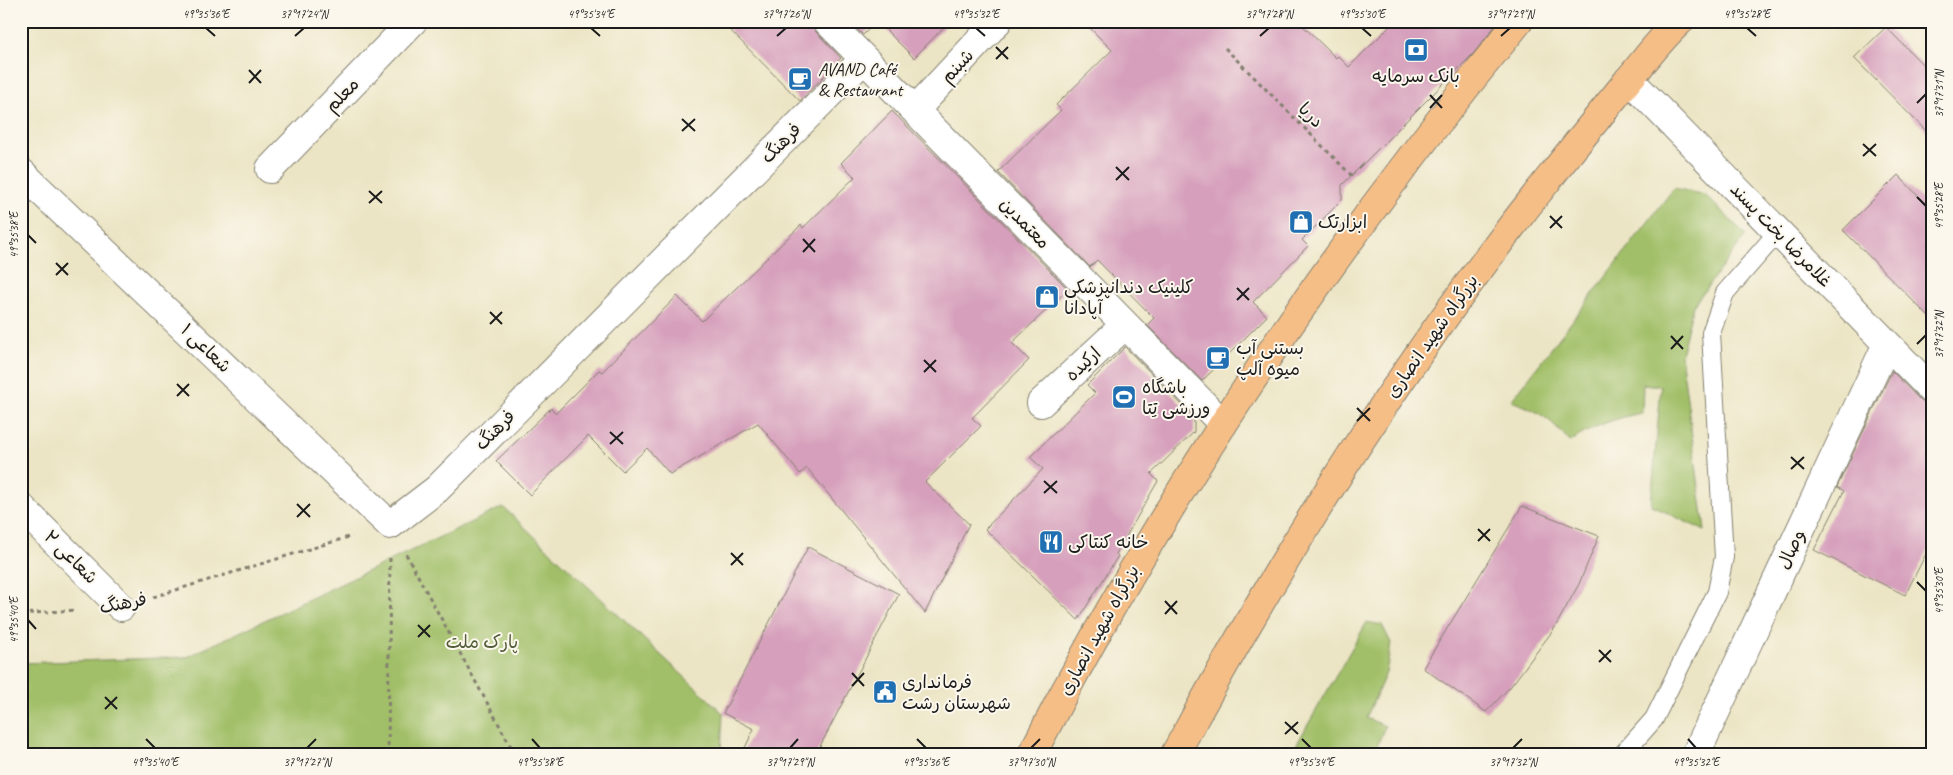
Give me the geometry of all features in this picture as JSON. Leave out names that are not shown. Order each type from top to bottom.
[{"type":"main road","name":"بزرگراه شهید انصاری","points":[[1032,754],[1095,635],[1144,550],[1194,468],[1301,306],[1422,142],[1519,21]]},
{"type":"main road","name":"بزرگراه شهید انصاری","points":[[1175,754],[1262,598],[1370,426],[1475,274],[1629,79],[1656,46],[1680,21]]},
{"type":"street","name":"معلم","points":[[270,169],[413,21]]},
{"type":"street","name":"معتمدین","points":[[827,21],[1223,424]]},
{"type":"street","name":"شبنم","points":[[915,110],[998,21]]},
{"type":"street","name":"فرهنگ","points":[[390,524],[437,489],[864,59]]},
{"type":"street","name":"غلامرضا بخت پسند","points":[[1629,79],[1932,390]]},
{"type":"street","name":"شعاعی ۱","points":[[21,172],[390,524]]},
{"type":"street","name":"ارکیده","points":[[1041,403],[1125,325]]},
{"type":"street","name":"وصال","points":[[1696,754],[1887,344]]},
{"type":"street","name":"شعاعی ۲","points":[[21,507],[122,607]]},
{"type":"lane","points":[[1623,754],[1654,719],[1718,592],[1724,557],[1711,333],[1725,293],[1778,232]]},
{"type":"path","name":"دریا","points":[[1225,48],[1377,201]]},
{"type":"path","name":"فرهنگ","points":[[21,614],[122,607],[390,524]]},
{"type":"path","points":[[388,754],[390,524]]},
{"type":"path","points":[[390,524],[515,754]]},
{"type":"green space","points":[[1674,188],[1705,195],[1746,235],[1693,306],[1681,355],[1705,531],[1651,505],[1661,386],[1643,384],[1642,413],[1605,423],[1587,431],[1570,442],[1557,428],[1537,412],[1511,401]]},
{"type":"green space","name":"پارک ملت","points":[[503,507],[723,713],[721,754],[21,754],[21,663],[187,657]]},
{"type":"green space","points":[[1367,622],[1382,625],[1391,643],[1386,673],[1366,718],[1385,726],[1374,754],[1291,754]]},
{"type":"building","name":"AVAND Café & Restaurant","points":[[721,21],[812,21],[816,32],[841,58],[800,101]]},
{"type":"building","points":[[849,21],[877,21],[863,35]]},
{"type":"building","points":[[877,21],[950,21],[914,58]]},
{"type":"building","points":[[1083,21],[1298,21],[1336,58],[1338,56],[1349,67],[1395,21],[1499,21],[1474,53],[1342,185],[1342,200],[1302,240],[1308,246],[1253,302],[1267,316],[1202,381],[1147,325],[1154,318],[1097,260],[1090,267],[998,172],[1061,110],[1056,105],[1112,50]]},
{"type":"building","points":[[1886,27],[1932,74],[1932,137],[1854,58]]},
{"type":"building","points":[[892,111],[1068,289],[1012,343],[1029,360],[972,418],[981,426],[925,482],[969,524],[925,613],[807,468],[800,474],[758,423],[670,474],[647,448],[623,471],[588,436],[530,495],[496,461],[551,408],[556,413],[599,370],[602,372],[677,296],[702,321],[801,225],[803,228],[855,177],[841,163]]},
{"type":"building","points":[[1898,175],[1932,210],[1932,320],[1843,230]]},
{"type":"building","points":[[1125,347],[1194,417],[1194,432],[1151,474],[1158,481],[1116,554],[1118,556],[1078,620],[985,529],[1043,469],[1030,457],[1095,393],[1087,385]]},
{"type":"building","points":[[1892,371],[1921,401],[1932,408],[1932,542],[1905,595],[1814,550],[1844,491],[1837,487]]},
{"type":"building","points":[[1522,506],[1599,536],[1579,584],[1554,629],[1511,686],[1486,712],[1423,668]]},
{"type":"building","points":[[808,547],[899,594],[816,754],[742,754],[754,729],[723,713]]},
{"type":"place","name":"بانک سرمایه","points":[[1416,50]]},
{"type":"place","name":"AVAND Café & Restaurant","points":[[800,79]]},
{"type":"place","name":"ابزارتک","points":[[1301,222]]},
{"type":"place","name":"کلینیک دندانپزشکی آپادانا","points":[[1047,297]]},
{"type":"place","name":"بستنی آب میوه آلپ","points":[[1218,358]]},
{"type":"place","name":"باشگاه ورزشی تِتا","points":[[1124,397]]},
{"type":"place","name":"خانه کنتاکی","points":[[1051,542]]},
{"type":"place","name":"فرمانداری شهرستان رشت","points":[[885,692]]}]
